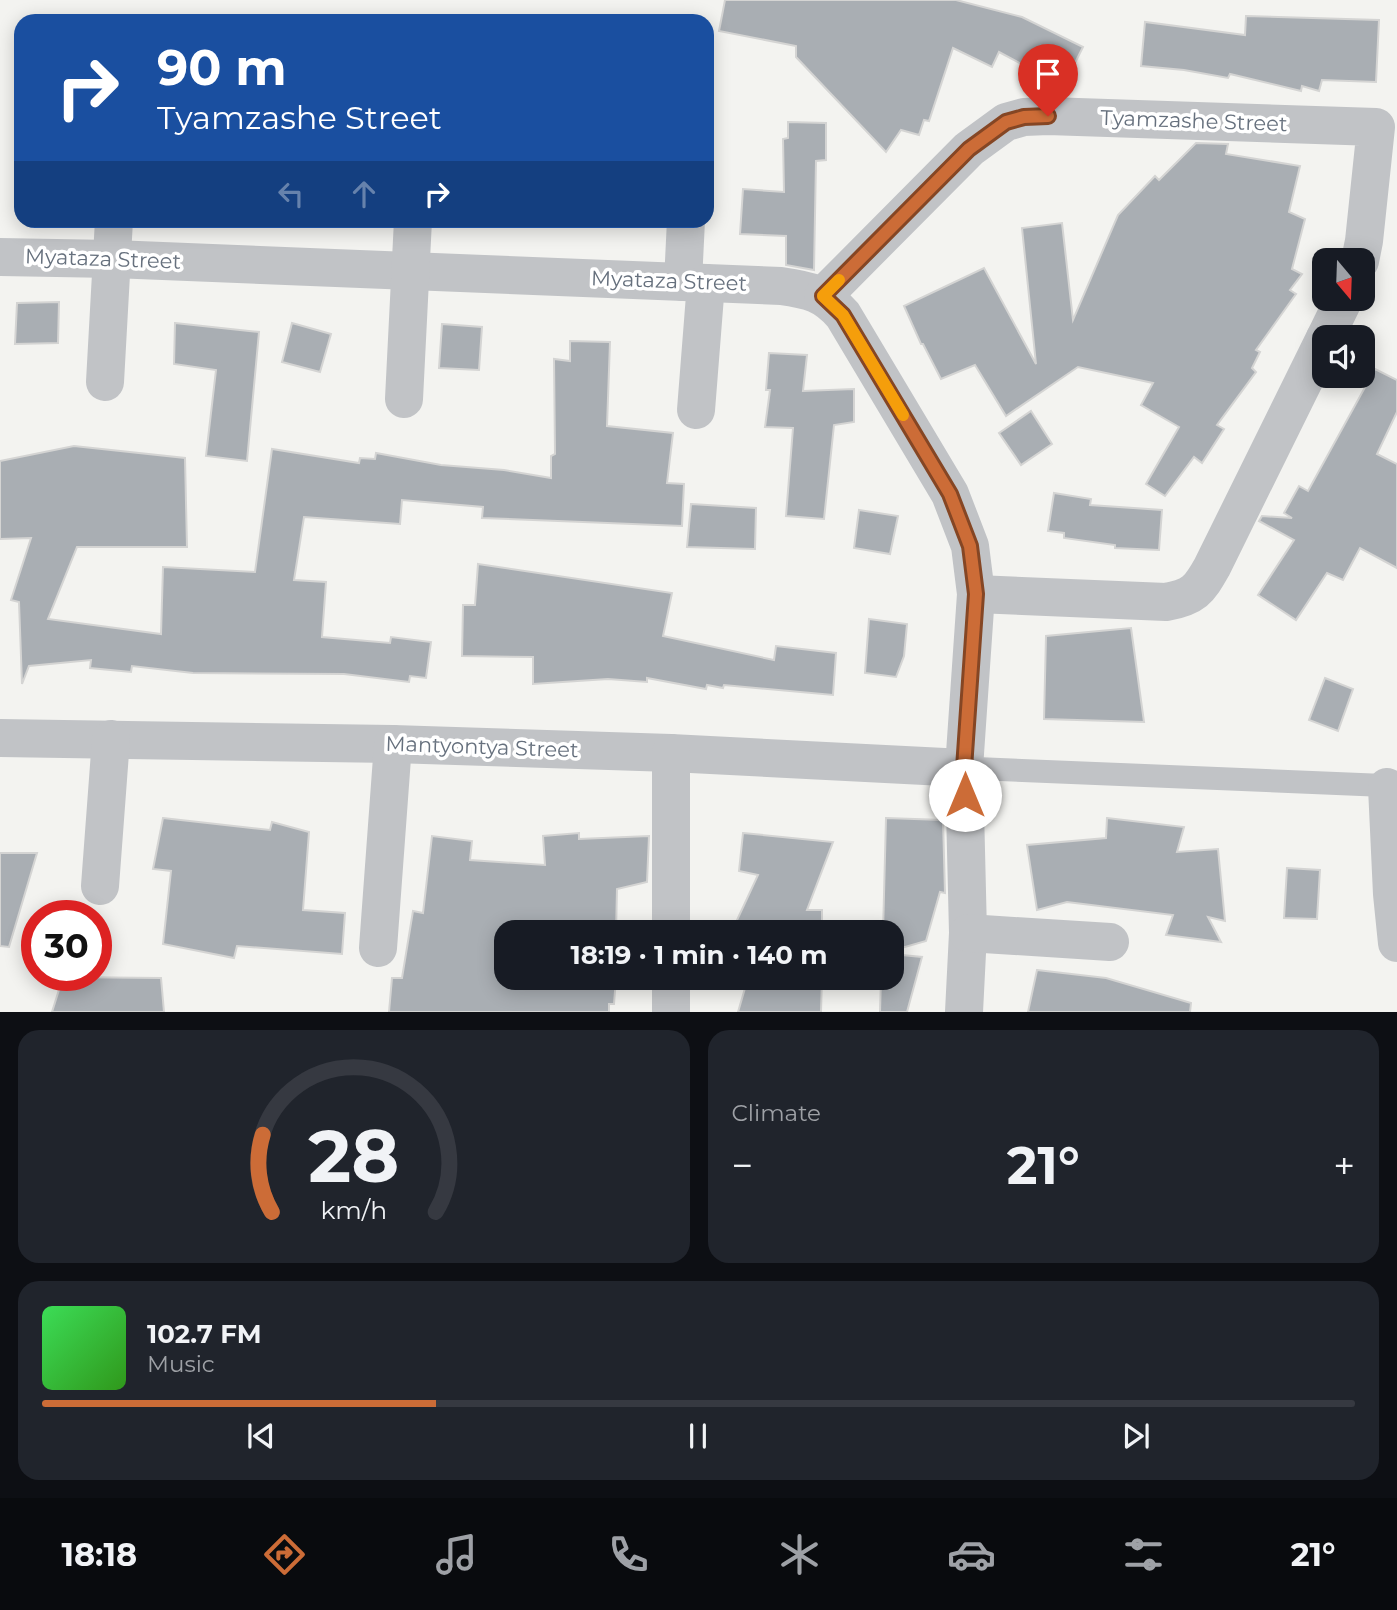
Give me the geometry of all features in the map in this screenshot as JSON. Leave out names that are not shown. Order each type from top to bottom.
[{"type":"street","name":"Tyamzashe Street","points":[[823,296],[969,149],[1006,122],[1024,117],[1387,128],[1363,248]]},
{"type":"street","points":[[104,382],[114,228]]},
{"type":"street","points":[[404,399],[413,228]]},
{"type":"street","points":[[687,228],[694,283],[696,410]]},
{"type":"street","name":"Myataza Street","points":[[0,257],[781,285],[811,290],[823,296]]},
{"type":"street","points":[[823,296],[843,315],[950,494],[970,546],[976,594],[964,768],[968,933],[964,1012]]},
{"type":"street","points":[[976,594],[1166,601],[1192,595],[1212,567],[1312,364]]},
{"type":"street","name":"Mantyontya Street","points":[[0,738],[393,744],[671,753],[964,768]]},
{"type":"street","points":[[100,886],[111,739]]},
{"type":"street","points":[[378,948],[393,744]]},
{"type":"street","points":[[671,753],[671,920]]},
{"type":"street","points":[[1392,786],[1392,894],[1397,943]]},
{"type":"street","points":[[968,933],[1110,942]]},
{"type":"street","points":[[671,990],[671,1012]]},
{"type":"lane","points":[[964,768],[1392,786]]},
{"type":"building","points":[[725,0],[956,0],[1022,17],[1083,47],[1066,81],[1050,74],[1048,78],[999,52],[992,67],[953,48],[929,121],[924,120],[919,135],[901,130],[886,152],[796,57],[796,46],[719,31]]},
{"type":"building","points":[[1246,16],[1379,20],[1376,82],[1322,80],[1319,91],[1302,86],[1301,91],[1230,74],[1228,78],[1141,66],[1145,22],[1245,35]]},
{"type":"building","points":[[788,122],[826,123],[826,160],[816,161],[814,270],[786,265],[786,236],[740,234],[743,189],[784,192],[783,139],[788,138]]},
{"type":"building","points":[[1196,143],[1228,144],[1226,154],[1300,166],[1289,212],[1305,219],[1292,269],[1302,274],[1290,290],[1296,294],[1256,350],[1260,352],[1252,368],[1256,372],[1217,425],[1224,429],[1202,463],[1194,457],[1165,496],[1146,484],[1179,427],[1141,405],[1153,383],[1078,367],[1006,416],[975,365],[941,379],[904,306],[984,268],[1036,364],[1022,228],[1062,223],[1073,320],[1118,215],[1155,176],[1159,180]]},
{"type":"building","points":[[59,302],[58,343],[15,344],[17,303]]},
{"type":"building","points":[[175,323],[259,332],[247,461],[206,456],[216,370],[174,364]]},
{"type":"building","points":[[292,323],[331,334],[320,372],[282,362]]},
{"type":"building","points":[[442,324],[482,327],[479,370],[439,368]]},
{"type":"building","points":[[570,341],[610,342],[607,426],[673,433],[667,483],[684,484],[682,526],[482,518],[483,507],[402,500],[400,524],[304,517],[294,580],[326,582],[322,637],[390,643],[391,637],[431,642],[426,678],[410,676],[409,682],[344,674],[193,673],[132,666],[131,672],[90,668],[91,660],[29,666],[22,684],[19,602],[11,600],[31,538],[0,539],[0,461],[74,446],[185,458],[187,547],[77,547],[48,619],[161,634],[163,567],[255,572],[272,449],[359,463],[360,458],[375,459],[376,453],[441,465],[504,470],[551,478],[551,456],[555,454],[554,359],[570,361]]},
{"type":"building","points":[[769,353],[807,355],[803,391],[854,389],[854,422],[834,425],[824,519],[786,516],[793,428],[765,427],[770,390],[766,390]]},
{"type":"building","points":[[1375,369],[1397,380],[1397,412],[1377,454],[1397,464],[1397,568],[1360,548],[1343,580],[1327,573],[1296,620],[1258,595],[1294,540],[1259,521],[1262,516],[1292,518],[1284,513],[1299,486],[1308,491],[1365,388],[1375,388]]},
{"type":"building","points":[[1031,411],[1052,444],[1021,465],[999,433]]},
{"type":"building","points":[[1054,493],[1091,499],[1090,505],[1162,510],[1159,550],[1115,548],[1115,545],[1064,538],[1064,533],[1048,531]]},
{"type":"building","points":[[691,504],[756,508],[755,549],[687,547]]},
{"type":"building","points":[[859,510],[898,516],[890,554],[854,548]]},
{"type":"building","points":[[478,564],[672,593],[663,636],[774,660],[776,646],[836,653],[833,695],[724,685],[723,688],[707,685],[706,689],[647,678],[647,682],[608,679],[533,684],[533,657],[462,656],[463,605],[475,605]]},
{"type":"building","points":[[869,619],[907,624],[904,656],[896,677],[865,673]]},
{"type":"building","points":[[1131,628],[1144,722],[1044,719],[1046,636]]},
{"type":"building","points":[[1325,678],[1353,689],[1338,731],[1309,720]]},
{"type":"building","points":[[163,818],[270,830],[272,822],[309,832],[303,910],[345,913],[342,954],[237,946],[234,958],[163,944],[171,871],[153,869]]},
{"type":"building","points":[[886,818],[943,820],[945,893],[940,892],[926,941],[904,947],[904,920],[883,920]]},
{"type":"building","points":[[1107,818],[1184,827],[1177,852],[1218,849],[1225,921],[1208,917],[1221,942],[1166,935],[1173,915],[1067,902],[1037,910],[1027,845],[1106,838]]},
{"type":"building","points":[[579,833],[579,839],[649,836],[647,882],[617,889],[616,920],[494,920],[494,990],[615,990],[614,1004],[609,1004],[609,1012],[389,1012],[392,978],[402,978],[413,911],[423,913],[432,836],[472,841],[470,860],[545,865],[543,836]]},
{"type":"building","points":[[743,833],[833,842],[807,910],[822,910],[822,920],[737,920],[758,875],[739,871]]},
{"type":"building","points":[[0,853],[37,853],[9,947],[0,946]]},
{"type":"building","points":[[1287,868],[1320,870],[1317,919],[1284,918]]},
{"type":"building","points":[[904,955],[922,957],[907,1012],[880,1012],[881,990],[904,990]]},
{"type":"building","points":[[1037,970],[1106,978],[1191,1003],[1190,1012],[1028,1012]]},
{"type":"building","points":[[112,978],[161,978],[164,1012],[52,1012],[59,991],[112,991]]},
{"type":"building","points":[[744,990],[822,990],[821,1012],[738,1012]]},
{"type":"slow traffic","points":[[839,280],[823,296],[843,315],[903,415]]},
{"type":"route","points":[[965,795],[964,768],[976,594],[970,546],[950,494],[843,315],[823,296],[969,149],[1006,122],[1024,117],[1048,116]]}]
